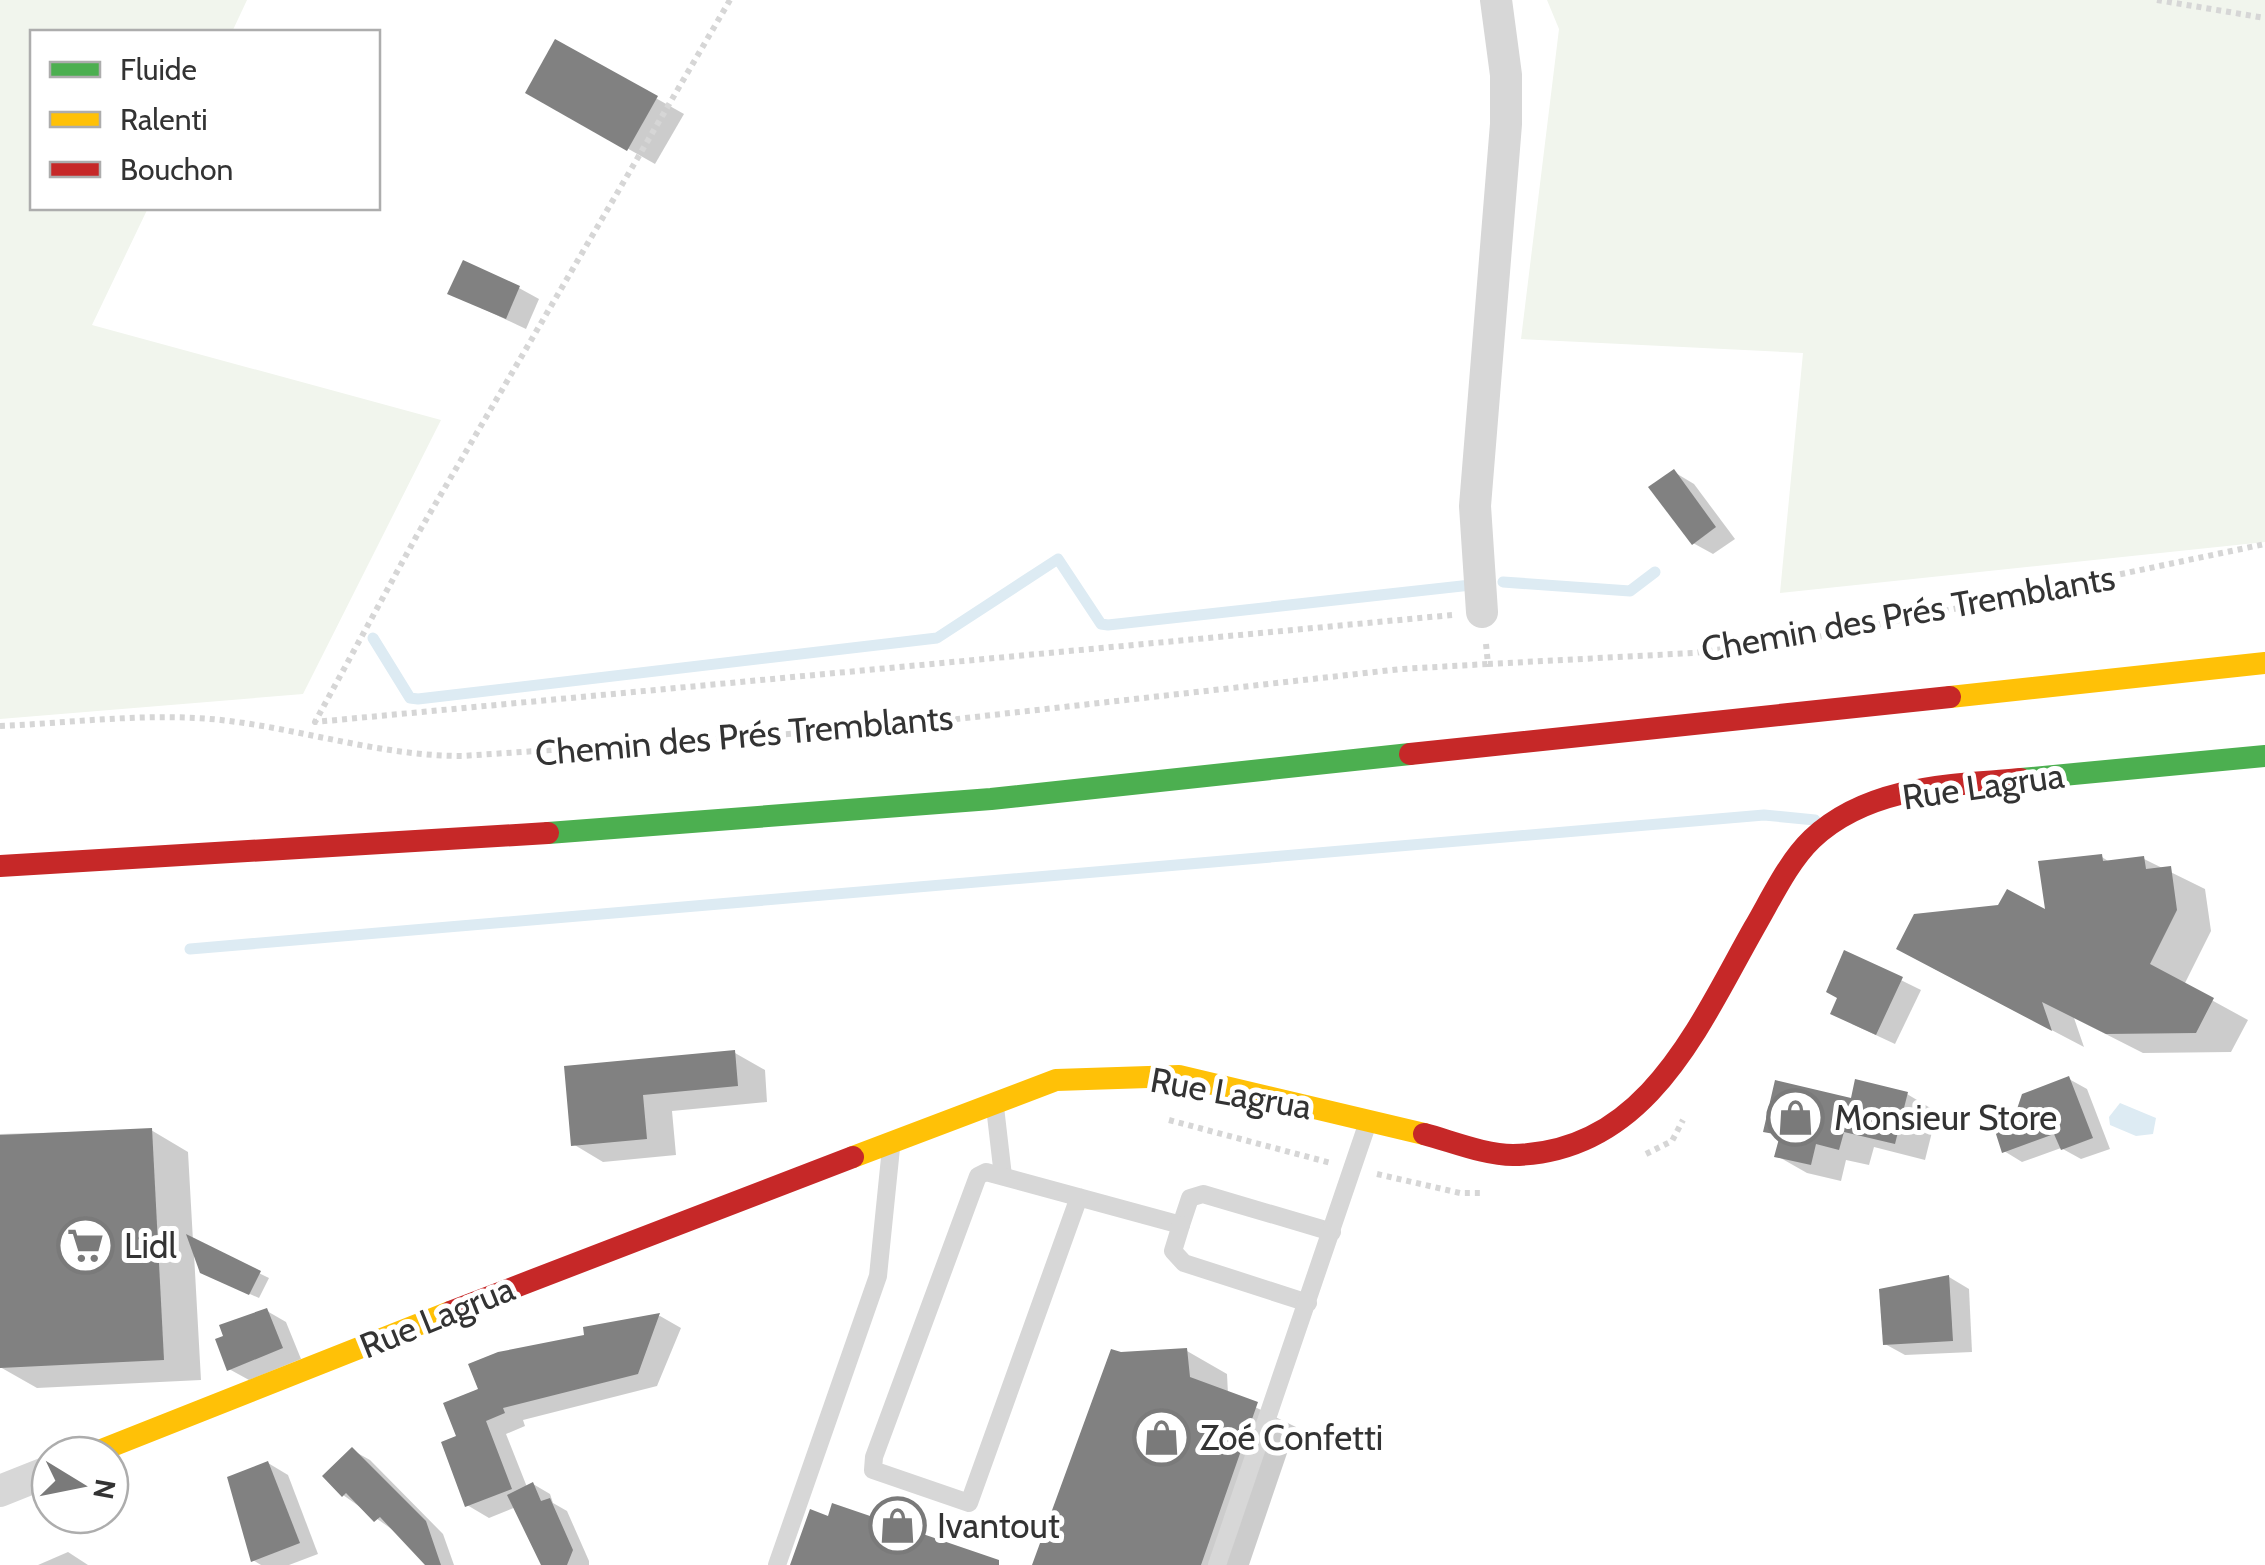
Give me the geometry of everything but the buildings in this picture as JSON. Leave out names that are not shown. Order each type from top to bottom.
[{"type":"street","points":[[1482,612],[1475,506],[1506,124],[1506,75],[1496,0]]},
{"type":"street","points":[[0,866],[438,841],[990,798],[2265,663]]},
{"type":"street","name":"Rue Lagrua","points":[[130,1439],[1056,1080],[1179,1076],[1510,1155],[1573,1147],[1612,1126],[1678,1064],[1781,881],[1812,839],[1857,808],[1922,788],[2265,756]]},
{"type":"street","points":[[0,1490],[30,1479]]},
{"type":"lane","points":[[994,1103],[1003,1176]]},
{"type":"lane","points":[[1217,1565],[1368,1121]]},
{"type":"lane","points":[[778,1565],[878,1276],[891,1142]]},
{"type":"lane","points":[[1079,1197],[969,1503],[960,1504],[881,1476],[873,1470],[874,1457],[978,1176],[986,1172],[1003,1176],[1181,1224]]},
{"type":"lane","points":[[1308,1304],[1184,1263],[1173,1250],[1181,1224],[1190,1198],[1202,1194],[1332,1232]]},
{"type":"path","points":[[730,0],[416,538],[315,722],[1482,612],[1488,664]]},
{"type":"path","points":[[2157,0],[2265,18]]},
{"type":"path","name":"Chemin des Prés Tremblants","points":[[0,726],[216,720],[302,731],[416,756],[877,728],[1342,675],[1693,653],[1824,636],[2265,544]]},
{"type":"shaded area","points":[[0,0],[247,0],[233,30],[30,30],[30,210],[147,210],[92,325],[441,420],[303,694],[0,719]]},
{"type":"shaded area","points":[[1547,0],[2265,0],[2265,542],[1780,593],[1803,353],[1521,339],[1559,29]]},
{"type":"shaded area","points":[[2120,1103],[2156,1118],[2153,1134],[2136,1136],[2110,1125],[2109,1117]]},
{"type":"waterway","points":[[373,638],[410,698],[418,699],[937,638],[1058,559],[1101,624],[1108,625],[1471,585]]},
{"type":"waterway","points":[[1503,582],[1630,591],[1655,572]]},
{"type":"waterway","points":[[190,949],[1764,815],[1815,820]]},
{"type":"traffic: fast","points":[[548,833],[991,799],[1410,754]]},
{"type":"traffic: fast","points":[[2021,779],[2265,756]]},
{"type":"traffic: slow","points":[[1950,697],[2265,663]]},
{"type":"traffic: slow","points":[[853,1157],[1056,1080],[1179,1076],[1424,1134]]},
{"type":"traffic: slow","points":[[130,1439],[450,1312]]},
{"type":"traffic: jam","points":[[1410,754],[1950,697]]},
{"type":"traffic: jam","points":[[1424,1134],[1513,1155],[1559,1149],[1599,1133],[1633,1108],[1688,1043],[1780,881],[1812,839],[1834,821],[1884,798],[1938,787],[2021,779]]},
{"type":"traffic: jam","points":[[0,866],[548,833]]},
{"type":"traffic: jam","points":[[450,1312],[853,1157]]},
{"type":"place","name":"Monsieur Store","points":[[1795,1117]]},
{"type":"place","name":"Lidl","points":[[85,1245]]},
{"type":"place","name":"Zoé Confetti","points":[[1161,1437]]},
{"type":"place","name":"Ivantout","points":[[898,1525]]}]
